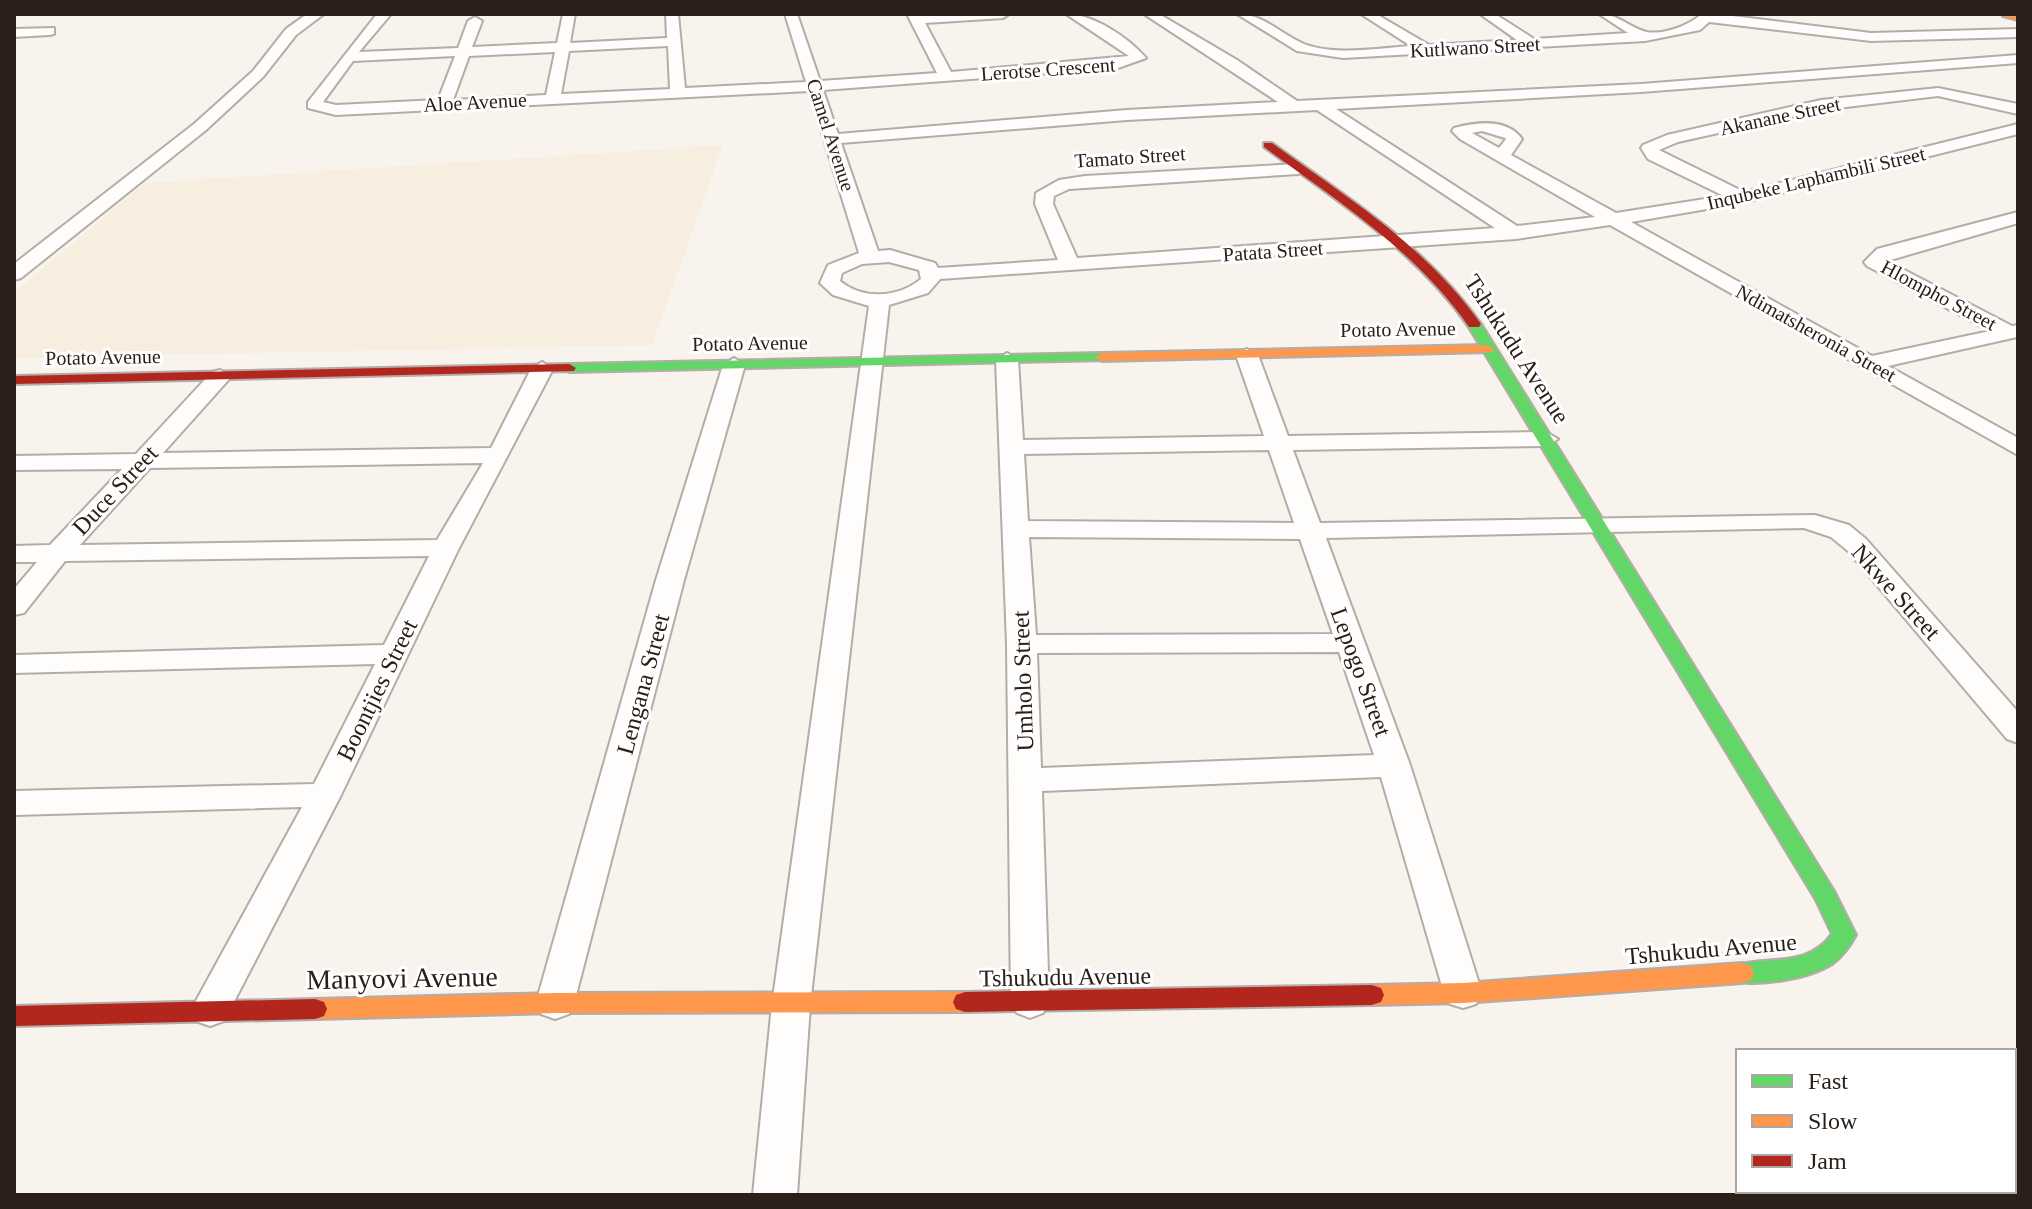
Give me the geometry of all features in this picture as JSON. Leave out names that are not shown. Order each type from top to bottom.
[{"type":"street","points":[[14,274],[215,113],[262,69],[282,41],[318,14]]},
{"type":"street","name":"Aloe Avenue","points":[[385,14],[373,24],[313,105],[336,110],[814,86],[946,76]]},
{"type":"street","points":[[553,97],[569,14]]},
{"type":"street","points":[[672,14],[678,92]]},
{"type":"street","name":"Camel Avenue","points":[[791,14],[870,257]]},
{"type":"street","points":[[914,17],[1003,14]]},
{"type":"street","name":"Lerotse Crescent","points":[[914,17],[946,76],[1118,64],[1139,58],[1127,46],[1072,14]]},
{"type":"street","points":[[1150,14],[1232,63],[1292,105]]},
{"type":"street","name":"Kutlwano Street","points":[[1243,14],[1312,52],[1343,54],[1645,37],[1678,33],[1708,16]]},
{"type":"street","points":[[1367,14],[1428,50]]},
{"type":"street","points":[[1486,14],[1533,44]]},
{"type":"street","points":[[1605,14],[1645,37]]},
{"type":"street","points":[[1744,14],[1767,21]]},
{"type":"street","points":[[2006,14],[2018,17]]},
{"type":"street","points":[[1708,16],[1767,21],[1874,38],[1976,31],[2018,33]]},
{"type":"street","points":[[444,104],[475,21]]},
{"type":"street","points":[[14,33],[49,31]]},
{"type":"street","points":[[350,57],[672,42]]},
{"type":"street","points":[[832,139],[1292,105],[1322,106],[1641,88],[2018,59]]},
{"type":"street","name":"Akanane Street","points":[[1742,198],[1654,155],[1649,148],[1673,138],[1844,102],[1950,93],[2018,109]]},
{"type":"street","points":[[1322,106],[1516,233]]},
{"type":"street","name":"Inqubeke Laphambili Street","points":[[1614,220],[1742,198],[2018,129]]},
{"type":"street","points":[[1268,145],[1402,242]]},
{"type":"street","name":"Ndimatsheronia Street","points":[[1502,156],[2018,448]]},
{"type":"street","name":"Tamato Street","points":[[1070,265],[1044,204],[1045,193],[1053,188],[1119,179],[1298,169]]},
{"type":"street","name":"Hlompho Street","points":[[2014,332],[1874,262],[1884,253],[2018,217]]},
{"type":"street","name":"Patata Street","points":[[932,274],[1516,233],[1614,220]]},
{"type":"street","name":"Tshukudu Avenue","points":[[791,1005],[1463,993],[1781,970],[1816,964],[1835,954],[1844,935],[1826,897],[1445,280],[1402,242]]},
{"type":"street","points":[[870,257],[905,258],[928,267],[932,274],[924,288],[913,294],[880,299],[848,295],[830,283],[835,269],[870,257]]},
{"type":"street","points":[[775,1195],[791,1005],[880,299]]},
{"type":"street","name":"Hlompho Street","points":[[1871,363],[2014,332]]},
{"type":"street","name":"Potato Avenue","points":[[14,380],[1487,349]]},
{"type":"street","name":"Lepogo Street","points":[[1247,355],[1394,765],[1463,993]]},
{"type":"street","name":"Umholo Street","points":[[1007,360],[1022,644],[1030,1002]]},
{"type":"street","name":"Lengana Street","points":[[555,1003],[670,580],[734,365]]},
{"type":"street","name":"Boontjies Street","points":[[210,1010],[325,795],[446,548],[499,455],[542,369]]},
{"type":"street","name":"Duce Street","points":[[14,607],[58,553],[220,377]]},
{"type":"street","points":[[1012,447],[1546,439]]},
{"type":"street","points":[[14,463],[499,455]]},
{"type":"street","name":"Nkwe Street","points":[[1016,529],[1310,531],[1795,520],[1840,531],[1857,545],[2018,732]]},
{"type":"street","points":[[14,554],[446,548]]},
{"type":"street","points":[[1022,644],[1350,643]]},
{"type":"street","points":[[14,664],[394,654]]},
{"type":"street","points":[[1026,780],[1394,765]]},
{"type":"street","points":[[14,803],[325,795]]},
{"type":"street","name":"Manyovi Avenue","points":[[14,1016],[555,1003],[791,1005]]},
{"type":"shaded area","points":[[723,145],[652,345],[14,358],[14,293],[145,183]]},
{"type":"traffic: fast","points":[[1474,324],[1826,897],[1844,935],[1825,957],[1813,963],[1785,970],[1742,973]]},
{"type":"traffic: fast","points":[[569,368],[1102,357]]},
{"type":"traffic: slow","points":[[2006,14],[2018,17]]},
{"type":"traffic: slow","points":[[1102,357],[1487,349]]},
{"type":"traffic: slow","points":[[1372,995],[1463,993],[1742,973]]},
{"type":"traffic: slow","points":[[315,1009],[555,1003],[965,1002]]},
{"type":"traffic: jam","points":[[1268,145],[1406,247],[1454,296],[1474,324]]},
{"type":"traffic: jam","points":[[14,380],[569,368]]},
{"type":"traffic: jam","points":[[965,1002],[1372,995]]},
{"type":"traffic: jam","points":[[14,1016],[315,1009]]}]
